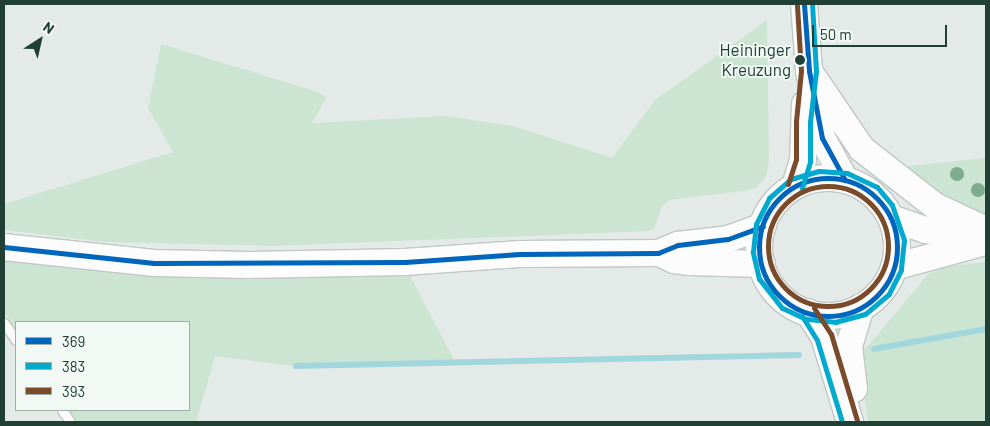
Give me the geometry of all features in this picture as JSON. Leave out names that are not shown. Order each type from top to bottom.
[{"type":"street","points":[[804,4],[809,71],[822,138],[845,180]]},
{"type":"street","points":[[795,186],[803,160],[803,122],[809,71]]},
{"type":"street","points":[[809,71],[862,149],[935,206],[986,230]]},
{"type":"street","points":[[820,178],[845,180],[872,193],[891,218],[897,241],[894,267],[882,289],[861,307],[835,315],[808,312],[779,295],[762,264],[763,226],[775,203],[795,186],[820,178]]},
{"type":"street","points":[[891,218],[925,230],[986,236]]},
{"type":"street","points":[[4,247],[154,263],[249,266],[405,262],[520,254],[658,253],[678,245],[728,239],[763,226]]},
{"type":"street","points":[[894,267],[930,255],[986,242]]},
{"type":"street","points":[[658,253],[674,260],[762,264]]},
{"type":"street","points":[[860,422],[849,346],[861,307]]},
{"type":"street","points":[[808,312],[824,337],[850,422]]},
{"type":"lane","points":[[4,323],[15,339]]},
{"type":"lane","points":[[63,411],[70,422]]},
{"type":"green space","points":[[767,20],[769,162],[766,177],[756,188],[744,191],[669,200],[662,206],[654,229],[649,231],[273,246],[105,242],[4,230],[4,204],[173,152],[148,108],[161,44],[318,92],[327,97],[312,123],[446,116],[513,126],[612,158],[655,100]]},
{"type":"green space","points":[[986,158],[986,215],[957,206],[898,167]]},
{"type":"green space","points":[[4,258],[407,270],[454,360],[301,367],[215,356],[196,422],[73,422],[68,411],[190,411],[190,321],[15,321],[15,328],[4,314]]},
{"type":"green space","points":[[986,262],[986,422],[868,422],[858,352],[867,347],[928,274],[948,266]]},
{"type":"waterway","points":[[874,349],[986,329]]},
{"type":"waterway","points":[[296,366],[799,355]]},
{"type":"transit line","name":"369","points":[[804,4],[809,71],[822,138],[845,180]]},
{"type":"transit line","name":"383","points":[[802,188],[810,161],[810,122],[816,71],[812,4]]},
{"type":"transit line","name":"393","points":[[788,184],[796,159],[796,121],[801,71],[797,5]]},
{"type":"transit line","name":"383","points":[[901,268],[904,240],[892,205],[877,187],[847,173],[819,171],[791,179],[769,198],[756,224],[753,252],[759,279],[782,308],[806,319],[836,322],[865,314],[889,294],[901,270]]},
{"type":"transit line","name":"369","points":[[828,178],[854,184],[877,198],[891,221],[897,247],[891,273],[877,296],[854,310],[828,316],[802,310],[779,296],[765,273],[759,247],[765,221],[779,198],[802,184],[828,178]]},
{"type":"transit line","name":"393","points":[[828,186],[851,190],[871,203],[884,223],[888,246],[884,269],[871,289],[851,302],[828,306],[805,302],[785,289],[772,269],[768,246],[772,223],[785,203],[805,190],[828,186]]},
{"type":"transit line","name":"369","points":[[4,247],[154,263],[405,262],[520,254],[658,253],[678,245],[728,239],[763,226]]},
{"type":"transit line","name":"393","points":[[814,308],[831,334],[857,420]]},
{"type":"transit line","name":"383","points":[[802,316],[817,340],[842,422]]},
{"type":"place","name":"Heininger Kreuzung","points":[[800,60]]}]
